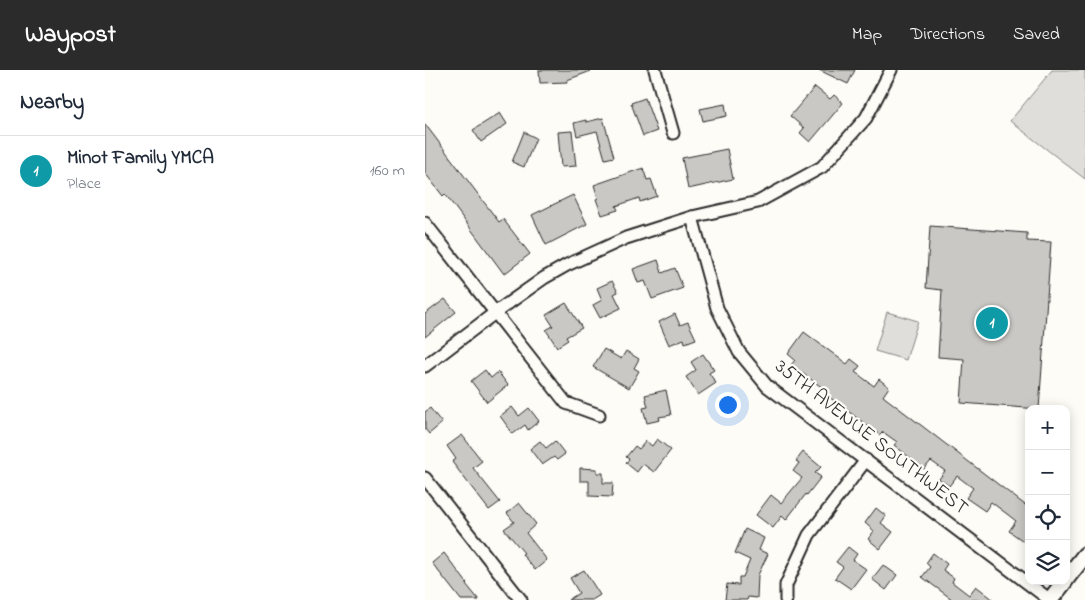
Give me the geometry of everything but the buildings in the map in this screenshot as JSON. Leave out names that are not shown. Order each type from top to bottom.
[{"type":"main road","points":[[1070,574],[1085,555]]},
{"type":"main road","points":[[1050,600],[1061,585]]},
{"type":"street","points":[[655,70],[673,133]]},
{"type":"street","points":[[425,366],[496,312],[544,278],[567,265],[626,238],[692,217],[758,202],[822,167],[866,118],[891,70]]},
{"type":"street","name":"35TH AVENUE SOUTHWEST","points":[[692,217],[717,308],[739,352],[767,386],[1050,600]]},
{"type":"street","points":[[425,223],[566,403],[599,415]]},
{"type":"street","points":[[786,600],[786,585],[809,535],[866,460]]},
{"type":"street","points":[[425,478],[521,600]]},
{"type":"shaded area","points":[[1052,70],[1085,70],[1085,179],[1010,121]]},
{"type":"shaded area","points":[[887,312],[918,321],[906,360],[875,351]]},
{"type":"place","name":"Minot Family YMCA","points":[[992,323]]}]
